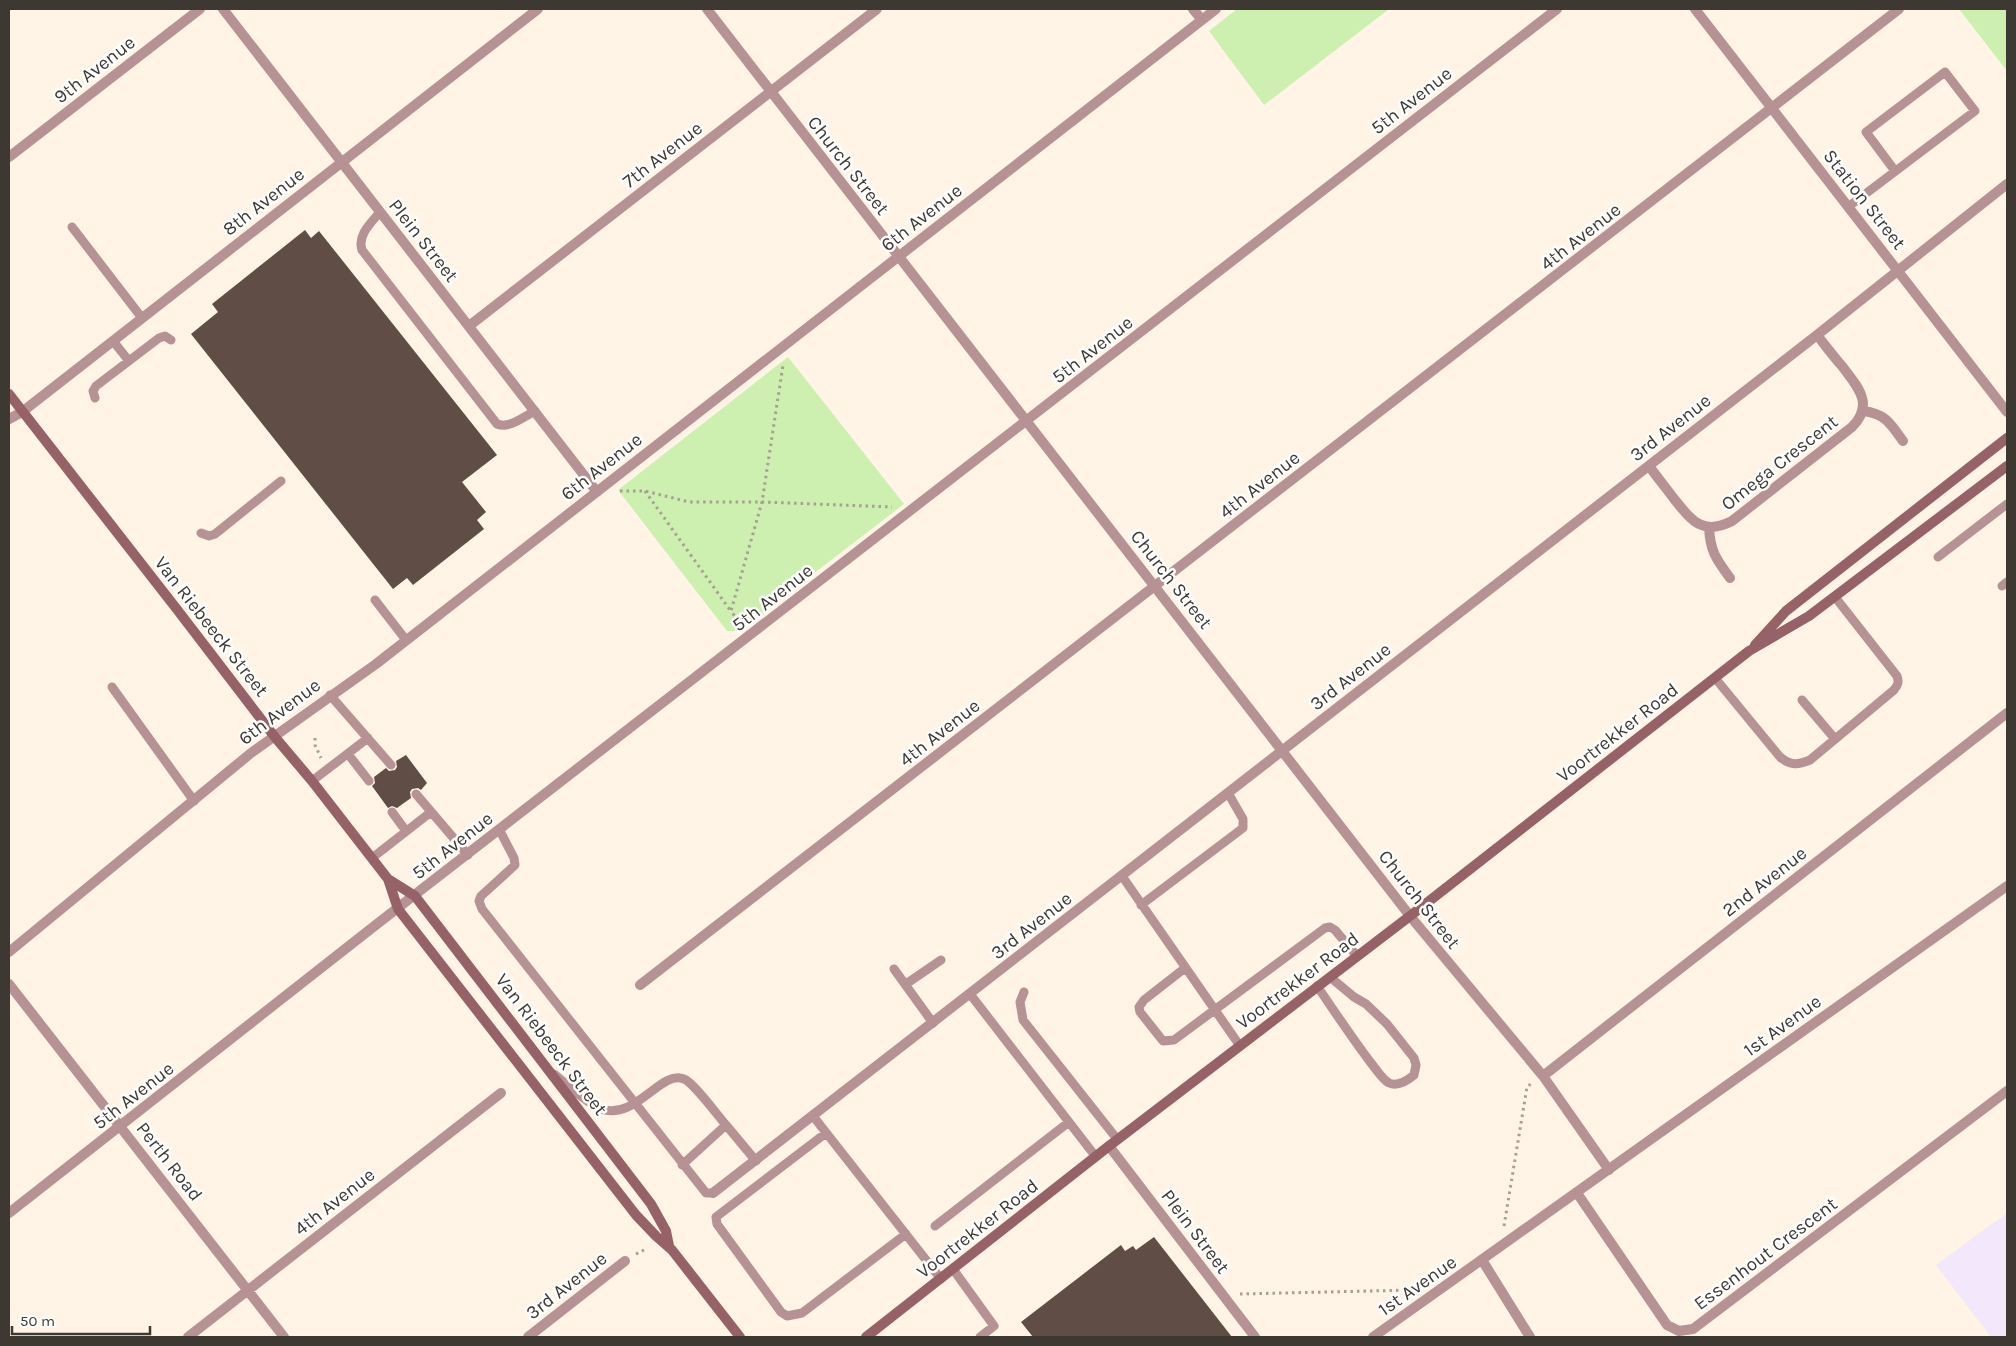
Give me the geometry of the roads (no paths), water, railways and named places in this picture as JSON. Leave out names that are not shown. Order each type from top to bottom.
[{"type":"main road","name":"Van Riebeeck Street","points":[[9,394],[274,736],[312,781],[388,879],[398,908],[636,1215],[656,1236],[669,1246],[740,1337]]},
{"type":"main road","name":"Voortrekker Road","points":[[866,1337],[1113,1143],[1410,916],[1715,678],[1749,651],[1786,611],[2007,438]]},
{"type":"main road","name":"Voortrekker Road","points":[[1749,651],[1798,624],[2007,466]]},
{"type":"main road","name":"Van Riebeeck Street","points":[[388,879],[415,896],[551,1072],[652,1204],[666,1231],[669,1246]]},
{"type":"street","name":"9th Avenue","points":[[9,157],[200,9]]},
{"type":"street","name":"Plein Street","points":[[223,9],[597,492]]},
{"type":"street","name":"8th Avenue","points":[[9,419],[22,412],[538,9]]},
{"type":"street","name":"Church Street","points":[[707,9],[1410,916],[1542,1076],[1609,1170]]},
{"type":"street","name":"7th Avenue","points":[[469,326],[877,9]]},
{"type":"street","points":[[1193,9],[1202,20]]},
{"type":"street","name":"6th Avenue","points":[[9,952],[274,736],[376,664],[1216,9]]},
{"type":"street","name":"5th Avenue","points":[[9,1214],[398,908],[500,831],[1557,9]]},
{"type":"street","name":"Station Street","points":[[1695,9],[2007,412]]},
{"type":"street","name":"4th Avenue","points":[[640,985],[1899,9]]},
{"type":"street","name":"3rd Avenue","points":[[713,1193],[1649,466],[2007,184]]},
{"type":"street","name":"Omega Crescent","points":[[1649,466],[1692,521],[1709,528],[1717,527],[1732,521],[1852,428],[1862,411],[1862,396],[1859,389],[1817,335]]},
{"type":"street","name":"Omega Crescent","points":[[1862,411],[1875,412],[1882,416],[1889,422],[1903,441]]},
{"type":"street","name":"Omega Crescent","points":[[1709,528],[1711,549],[1714,557],[1730,578]]},
{"type":"street","name":"2nd Avenue","points":[[1542,1076],[2007,714]]},
{"type":"street","name":"1st Avenue","points":[[1373,1337],[2007,886]]},
{"type":"street","name":"Perth Road","points":[[9,984],[284,1337]]},
{"type":"street","name":"Essenhout Crescent","points":[[1577,1193],[1667,1325],[1679,1331],[1693,1329],[2007,1091]]},
{"type":"street","name":"4th Avenue","points":[[188,1337],[501,1093]]},
{"type":"street","name":"Plein Street","points":[[1113,1143],[1254,1337]]},
{"type":"street","points":[[1482,1260],[1530,1337]]},
{"type":"street","name":"3rd Avenue","points":[[528,1337],[625,1261]]},
{"type":"lane","points":[[1848,207],[1975,111],[1945,72],[1866,132],[1896,170]]},
{"type":"lane","points":[[380,212],[360,239],[362,250],[497,424],[501,426],[510,424],[535,411]]},
{"type":"lane","points":[[72,227],[142,318]]},
{"type":"lane","points":[[95,398],[93,395],[94,389],[159,338],[165,336],[171,340]]},
{"type":"lane","points":[[113,341],[129,361]]},
{"type":"lane","points":[[201,533],[209,536],[215,534],[282,481]]},
{"type":"lane","points":[[1938,557],[2007,504]]},
{"type":"lane","points":[[1715,678],[1786,762],[1800,764],[1810,760],[1894,690],[1898,681],[1897,676],[1835,597]]},
{"type":"lane","points":[[375,600],[406,640]]},
{"type":"lane","points":[[112,687],[194,801]]},
{"type":"lane","points":[[330,695],[391,765]]},
{"type":"lane","points":[[1802,700],[1835,739]]},
{"type":"lane","points":[[312,781],[368,738]]},
{"type":"lane","points":[[348,754],[369,781]]},
{"type":"lane","points":[[1141,905],[1243,828],[1243,819],[1228,793]]},
{"type":"lane","points":[[416,794],[468,855]]},
{"type":"lane","points":[[392,812],[406,831]]},
{"type":"lane","points":[[372,858],[432,812]]},
{"type":"lane","points":[[500,831],[514,858],[515,865],[481,896],[482,908],[682,1164],[706,1193],[713,1193]]},
{"type":"lane","points":[[1122,876],[1240,1046]]},
{"type":"lane","points":[[1185,968],[1140,1003],[1140,1012],[1163,1041],[1174,1040],[1325,928],[1330,927],[1335,930],[1357,956]]},
{"type":"lane","points":[[906,984],[941,960]]},
{"type":"lane","points":[[894,968],[933,1023]]},
{"type":"lane","points":[[1318,986],[1348,1031],[1381,1075],[1390,1083],[1396,1084],[1414,1075],[1416,1065],[1414,1058],[1387,1024],[1366,1004],[1354,997],[1330,977]]},
{"type":"lane","points":[[1024,992],[1020,1002],[1023,1020],[1113,1143]]},
{"type":"lane","points":[[970,994],[1096,1157]]},
{"type":"lane","points":[[551,1072],[599,1108],[613,1111],[636,1103],[670,1079],[684,1079],[688,1081],[756,1161]]},
{"type":"lane","points":[[813,1116],[941,1279]]},
{"type":"lane","points":[[935,1226],[1069,1122]]},
{"type":"lane","points":[[682,1164],[726,1125]]},
{"type":"lane","points":[[826,1133],[716,1217],[716,1224],[781,1312],[787,1316],[802,1314],[906,1234]]},
{"type":"lane","points":[[953,1270],[994,1326],[980,1337]]}]
